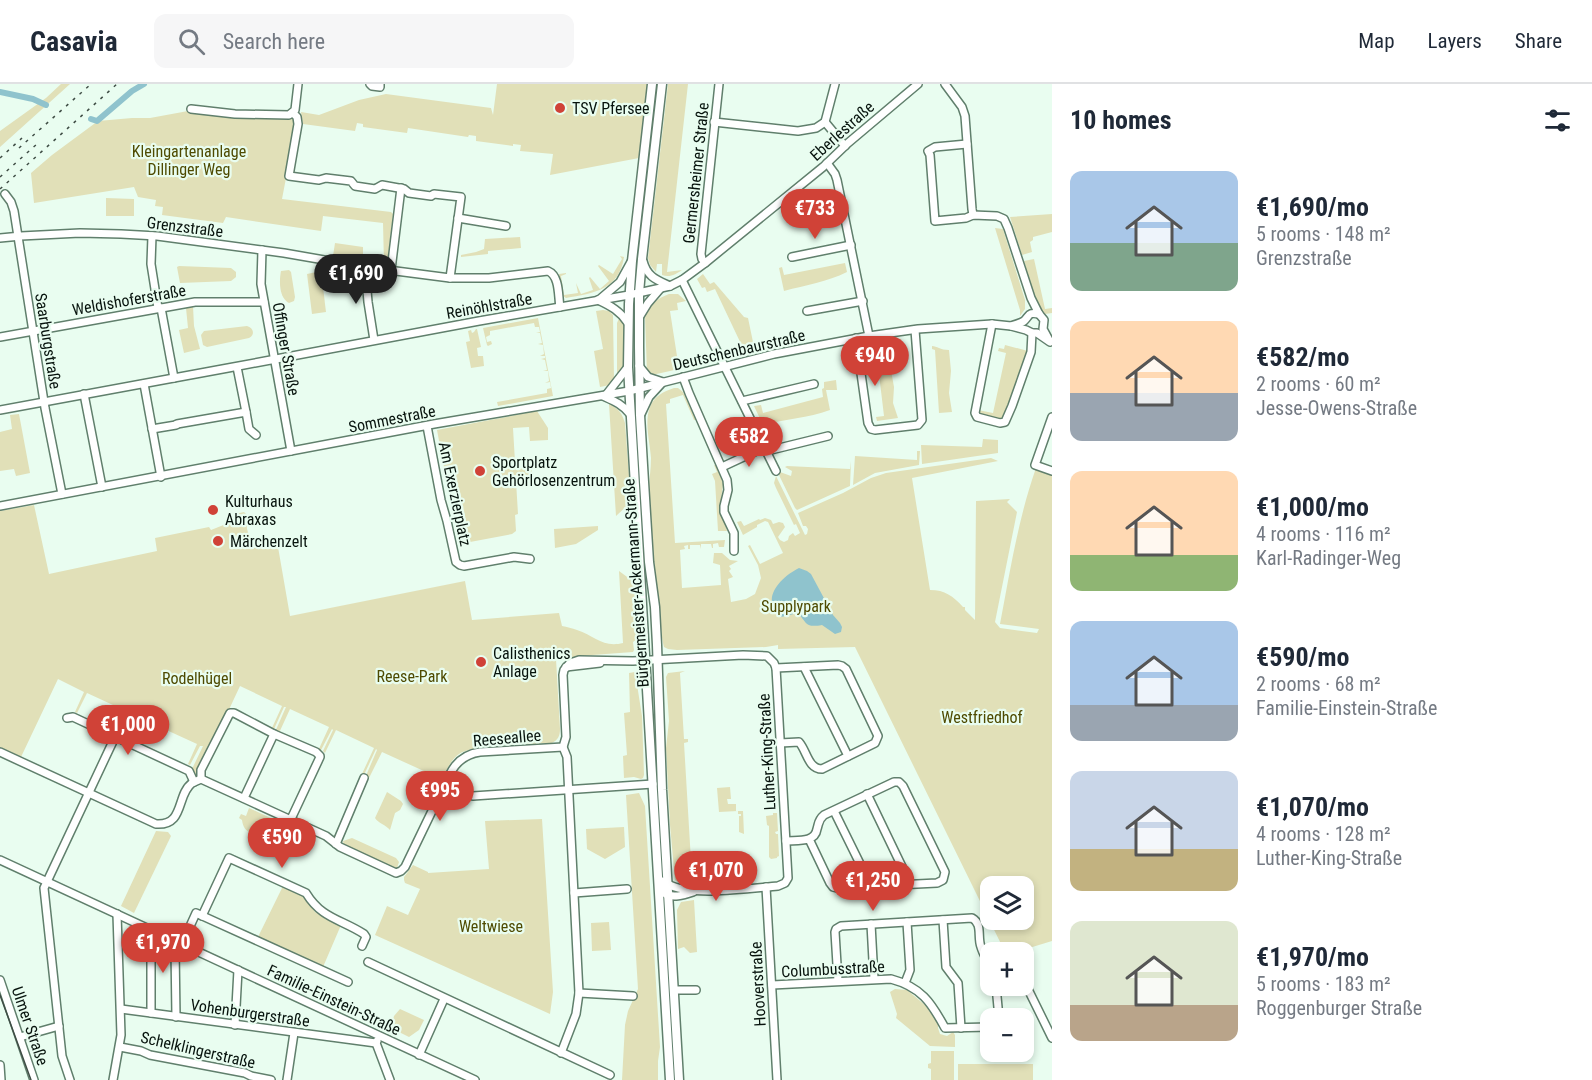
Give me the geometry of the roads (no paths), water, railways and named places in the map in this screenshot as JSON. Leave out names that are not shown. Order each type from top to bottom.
[{"type":"main road","name":"Bürgermeister-Ackermann-Straße","points":[[652,84],[629,295],[628,367],[670,1080]]},
{"type":"main road","name":"Bürgermeister-Ackermann-Straße","points":[[662,84],[639,293],[639,366],[640,415],[658,660],[662,790],[679,1080]]},
{"type":"street","points":[[298,84],[294,113],[298,124],[289,176],[351,181],[356,186],[375,189],[382,185],[401,188],[409,193],[431,196],[434,194],[461,197],[450,278]]},
{"type":"street","points":[[370,84],[380,87],[380,84]]},
{"type":"street","name":"Germersheimer Straße","points":[[705,263],[701,254],[719,84]]},
{"type":"street","points":[[714,122],[798,131],[816,128],[825,122],[835,84]]},
{"type":"street","name":"Eberlestraße","points":[[639,293],[670,286],[705,263],[827,163],[918,84]]},
{"type":"street","points":[[945,84],[964,110],[973,215]]},
{"type":"street","points":[[191,109],[278,116],[294,113]]},
{"type":"street","points":[[825,122],[844,146]]},
{"type":"street","points":[[967,144],[935,147],[928,151],[935,221],[966,218],[973,215],[997,216],[1004,219],[1031,298],[1030,314],[1024,320],[1011,326]]},
{"type":"street","points":[[827,163],[837,180],[869,336]]},
{"type":"street","points":[[391,270],[401,188]]},
{"type":"street","name":"Saarburgstraße","points":[[5,194],[13,206],[44,402],[62,494]]},
{"type":"street","points":[[458,218],[506,226]]},
{"type":"street","points":[[938,220],[938,231]]},
{"type":"street","name":"Grenzstraße","points":[[0,238],[80,233],[152,236],[450,278],[489,278],[548,271],[556,278],[560,307]]},
{"type":"street","points":[[152,236],[151,264],[174,378]]},
{"type":"street","points":[[792,257],[851,246]]},
{"type":"street","name":"Offinger Straße","points":[[262,250],[260,282],[291,451]]},
{"type":"street","points":[[642,259],[645,268],[655,280],[670,286]]},
{"type":"street","points":[[628,323],[614,308],[598,300],[620,282],[632,261]]},
{"type":"street","points":[[365,267],[374,340]]},
{"type":"street","points":[[682,280],[776,471]]},
{"type":"street","points":[[639,318],[660,289]]},
{"type":"street","name":"Reinöhlstraße","points":[[0,410],[639,293]]},
{"type":"street","name":"Deutschenbaurstraße","points":[[1031,298],[1043,318],[1039,329]]},
{"type":"street","points":[[807,311],[863,301]]},
{"type":"street","name":"Weldishoferstraße","points":[[0,337],[195,302],[264,302]]},
{"type":"street","points":[[1030,314],[1039,314]]},
{"type":"street","points":[[992,324],[975,413],[977,417],[1005,422],[1039,329],[1024,326],[1024,320]]},
{"type":"street","name":"Deutschenbaurstraße","points":[[629,391],[793,350],[915,330],[992,324],[1039,329],[1051,344]]},
{"type":"street","points":[[856,338],[868,423],[871,429],[918,425],[922,420],[915,330]]},
{"type":"street","points":[[639,366],[648,377],[663,382],[650,397],[640,415]]},
{"type":"street","points":[[237,367],[249,429],[256,435]]},
{"type":"street","points":[[628,367],[604,395],[624,406],[630,414]]},
{"type":"street","points":[[683,377],[728,485],[724,512],[734,533],[734,551]]},
{"type":"street","points":[[144,384],[161,477]]},
{"type":"street","points":[[742,401],[814,384]]},
{"type":"street","name":"Sommestraße","points":[[0,506],[427,426],[629,391]]},
{"type":"street","points":[[84,394],[102,487]]},
{"type":"street","points":[[152,429],[246,412]]},
{"type":"street","points":[[1052,417],[1035,465],[1052,471]]},
{"type":"street","name":"Am Exerzierplatz","points":[[427,426],[456,562],[464,566],[514,557],[530,559]]},
{"type":"street","points":[[722,467],[766,449],[828,436]]},
{"type":"street","points":[[646,661],[762,655],[771,658],[776,668],[838,665],[846,669],[878,736],[875,743],[817,770],[813,768],[799,742],[780,743]]},
{"type":"street","name":"Reeseallee","points":[[68,718],[73,717],[189,771],[198,781],[291,819],[326,836],[340,847],[396,873],[405,867],[460,759],[480,752],[563,747],[566,736],[563,675],[566,667],[605,662],[646,661]]},
{"type":"street","points":[[804,667],[848,756]]},
{"type":"street","name":"Luther-King-Straße","points":[[668,884],[677,888],[698,891],[766,887],[782,885],[787,881],[776,668]]},
{"type":"street","points":[[0,752],[156,824],[162,824],[171,821],[188,788],[198,781],[201,770],[230,713],[234,713],[320,756],[291,819]]},
{"type":"street","points":[[244,798],[274,734]]},
{"type":"street","points":[[70,1080],[62,1056],[44,888],[115,737]]},
{"type":"street","points":[[561,1053],[576,1014],[579,993],[567,757],[563,747]]},
{"type":"street","points":[[336,844],[363,778]]},
{"type":"street","points":[[786,841],[808,839],[816,834],[819,819],[824,815],[894,782],[899,782],[945,872],[943,880],[936,883],[907,885],[832,887],[808,839]]},
{"type":"street","points":[[472,796],[653,784]]},
{"type":"street","points":[[867,794],[906,875],[907,885]]},
{"type":"street","points":[[834,811],[868,880],[868,887]]},
{"type":"street","points":[[657,856],[660,860],[663,890],[669,896]]},
{"type":"street","points":[[176,1017],[175,948],[196,913],[202,916],[229,858],[306,893],[319,910],[364,934],[366,937],[362,946]]},
{"type":"street","name":"Familie-Einstein-Straße","points":[[0,860],[238,970],[377,1040],[419,1055],[475,1080]]},
{"type":"street","name":"Hooverstraße","points":[[766,887],[777,1080]]},
{"type":"street","points":[[574,892],[627,889]]},
{"type":"street","name":"Luther-King-Straße","points":[[669,896],[698,891]]},
{"type":"street","points":[[114,1080],[120,1047],[121,1009],[117,914]]},
{"type":"street","name":"Familie-Einstein-Straße","points":[[202,916],[348,982]]},
{"type":"street","points":[[838,981],[836,929],[841,926],[972,918],[979,925],[980,945]]},
{"type":"street","points":[[943,920],[946,968],[958,983],[961,1028],[980,1027]]},
{"type":"street","points":[[905,983],[910,970],[907,922]]},
{"type":"street","points":[[871,924],[874,979]]},
{"type":"street","points":[[151,1013],[151,937],[153,931]]},
{"type":"street","points":[[368,962],[610,1075]]},
{"type":"street","points":[[235,1025],[238,970]]},
{"type":"street","name":"Columbusstraße","points":[[772,985],[891,979],[905,983],[923,995],[935,1009],[945,1028],[961,1028]]},
{"type":"street","name":"Ulmer Straße","points":[[0,980],[34,1080]]},
{"type":"street","points":[[674,990],[696,990]]},
{"type":"street","points":[[579,993],[633,996]]},
{"type":"street","points":[[1032,996],[1052,1037]]},
{"type":"street","points":[[419,1055],[444,999]]},
{"type":"street","name":"Vohenburgerstraße","points":[[121,1009],[294,1033],[377,1040]]},
{"type":"street","points":[[20,1037],[58,1026]]},
{"type":"street","points":[[287,1080],[294,1033]]},
{"type":"street","points":[[377,1040],[389,1080]]},
{"type":"street","name":"Schelklingerstraße","points":[[120,1047],[271,1080]]},
{"type":"street","points":[[0,1065],[1,1080]]},
{"type":"water","points":[[799,568],[811,574],[833,615],[840,623],[841,632],[835,634],[822,625],[809,625],[798,613],[781,617],[775,610],[772,596],[775,589]]},
{"type":"waterway","points":[[91,119],[97,121],[132,91],[144,84]]},
{"type":"waterway","points":[[0,92],[33,99],[46,105]]},
{"type":"tram line","points":[[0,995],[31,1080]]},
{"type":"railway","points":[[19,148],[91,84]]},
{"type":"railway","points":[[0,189],[117,84]]},
{"type":"railway","points":[[0,158],[22,138]]},
{"type":"railway","points":[[0,177],[37,144]]},
{"type":"place","name":"TSV Pfersee","points":[[560,108]]},
{"type":"place","name":"Sportplatz Gehörlosenzentrum","points":[[480,471]]},
{"type":"place","name":"Kulturhaus Abraxas","points":[[213,510]]},
{"type":"place","name":"Märchenzelt","points":[[218,541]]},
{"type":"place","name":"Calisthenics Anlage","points":[[481,662]]},
{"type":"park label","name":"Kleingartenanlage Dillinger Weg","points":[[189,160]]},
{"type":"park label","name":"Supplypark","points":[[796,606]]},
{"type":"park label","name":"Reese-Park","points":[[412,676]]},
{"type":"park label","name":"Rodelhügel","points":[[197,678]]},
{"type":"park label","name":"Westfriedhof","points":[[982,717]]},
{"type":"park label","name":"Weltwiese","points":[[491,926]]}]
